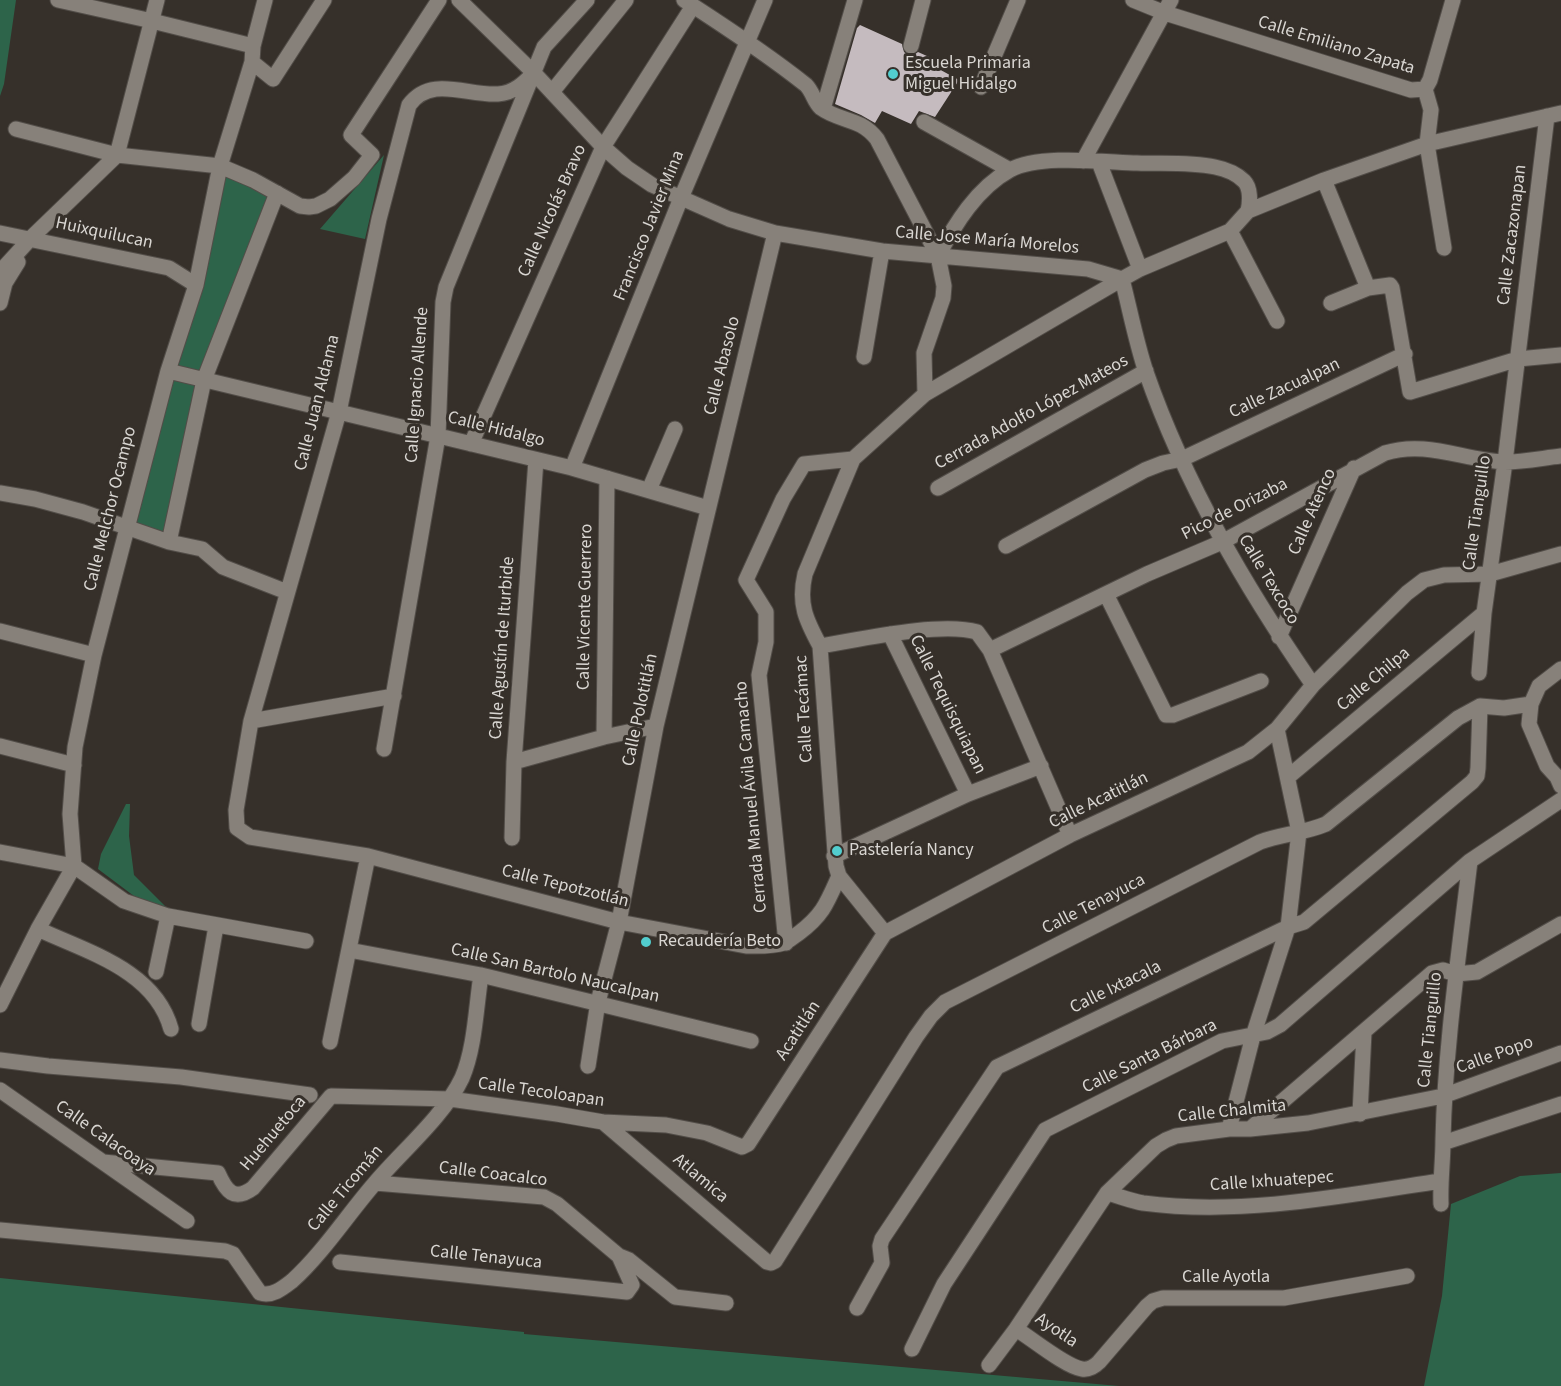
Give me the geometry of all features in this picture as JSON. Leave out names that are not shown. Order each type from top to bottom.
[{"type":"street","points":[[58,0],[253,46]]},
{"type":"street","points":[[0,272],[31,238],[117,155],[157,0]]},
{"type":"street","name":"Calle Melchor Ocampo","points":[[74,866],[70,814],[75,747],[94,655],[168,371],[196,285],[220,166],[252,62],[253,46],[265,0]]},
{"type":"street","points":[[252,62],[273,79],[324,0]]},
{"type":"street","points":[[15,129],[117,155],[220,166],[300,206],[316,206],[330,199],[354,178],[372,155],[351,135],[440,0]]},
{"type":"street","name":"Calle Jose María Morelos","points":[[459,0],[534,73],[603,147],[627,168],[652,185],[729,219],[775,233],[882,251],[1088,269],[1122,279]]},
{"type":"street","name":"Calle Ignacio Allende","points":[[384,749],[438,436],[443,302],[446,287],[544,47],[587,0]]},
{"type":"street","points":[[552,92],[626,0]]},
{"type":"street","name":"Francisco Javier Mina","points":[[573,468],[681,198],[749,43],[765,0]]},
{"type":"street","points":[[823,109],[855,0]]},
{"type":"street","points":[[911,46],[923,0]]},
{"type":"street","points":[[981,87],[1018,0]]},
{"type":"street","name":"Calle Emiliano Zapata","points":[[1133,0],[1168,6],[1411,90],[1425,89]]},
{"type":"street","points":[[1444,248],[1427,144],[1431,110],[1425,89],[1430,80],[1453,0]]},
{"type":"street","points":[[689,3],[749,43],[808,87],[823,109],[863,125],[877,139],[938,256],[944,292],[924,353],[925,394]]},
{"type":"street","name":"Calle Nicolás Bravo","points":[[471,444],[603,147],[689,3]]},
{"type":"street","points":[[1083,161],[1168,6]]},
{"type":"street","name":"Calle Juan Aldama","points":[[250,837],[237,828],[236,821],[250,722],[339,412],[379,219],[409,105],[423,92],[434,89],[498,94],[510,91],[519,87],[534,73]]},
{"type":"street","points":[[820,646],[808,624],[802,605],[805,574],[853,459],[925,394],[1140,269],[1230,231],[1248,212],[1324,180],[1427,144],[1554,114]]},
{"type":"street","name":"Calle Zacazonapan","points":[[1518,359],[1554,114]]},
{"type":"street","points":[[924,122],[1010,170]]},
{"type":"street","points":[[938,256],[949,235],[973,201],[1010,170],[1038,162],[1083,161],[1214,167],[1225,170],[1245,182],[1249,191],[1248,212]]},
{"type":"street","points":[[1099,162],[1140,269]]},
{"type":"street","points":[[1324,180],[1368,288]]},
{"type":"street","points":[[169,542],[204,380],[277,193]]},
{"type":"street","points":[[1230,231],[1277,321]]},
{"type":"street","name":"Huixquilucan","points":[[0,233],[170,268],[196,285]]},
{"type":"street","name":"Calle Abasolo","points":[[708,508],[775,233]]},
{"type":"street","points":[[0,303],[6,283],[31,238]]},
{"type":"street","points":[[864,357],[882,251]]},
{"type":"street","name":"Calle Texcoco","points":[[1122,279],[1146,371],[1182,459],[1222,542],[1279,637],[1312,685]]},
{"type":"street","points":[[1331,303],[1368,288],[1385,284],[1392,288],[1410,392],[1518,359],[1561,354]]},
{"type":"street","name":"Calle Zacualpan","points":[[1006,546],[1145,470],[1182,459],[1405,354]]},
{"type":"street","name":"Calle Tianguillo","points":[[1479,673],[1484,614],[1518,359]]},
{"type":"street","name":"Calle Hidalgo","points":[[168,371],[573,468],[708,508]]},
{"type":"street","name":"Cerrada Adolfo López Mateos","points":[[938,488],[1146,371]]},
{"type":"street","points":[[649,490],[675,429]]},
{"type":"street","name":"Pico de Orizaba","points":[[990,650],[1106,594],[1222,542],[1384,453],[1411,447],[1505,462],[1561,456]]},
{"type":"street","name":"Cerrada Manuel Ávila Camacho","points":[[786,943],[759,675],[766,642],[766,612],[746,580],[783,499],[804,464],[853,459]]},
{"type":"street","name":"Calle Agustín de Iturbide","points":[[512,838],[514,762],[536,460]]},
{"type":"street","name":"Calle Atenco","points":[[1279,637],[1354,468]]},
{"type":"street","name":"Calle Vicente Guerrero","points":[[604,737],[607,478]]},
{"type":"street","points":[[0,493],[73,509],[169,542],[202,549],[218,563],[287,592]]},
{"type":"street","name":"Calle Polotitlán","points":[[588,1066],[598,1002],[619,922],[656,726],[708,508]]},
{"type":"street","name":"Calle Acatitlán","points":[[885,933],[1070,835],[1248,752],[1277,729],[1312,685],[1407,593],[1424,580],[1444,575],[1490,574],[1561,554]]},
{"type":"street","points":[[1106,594],[1169,717],[1261,681]]},
{"type":"street","name":"Calle Chilpa","points":[[1288,777],[1484,614]]},
{"type":"street","name":"Calle Tecámac","points":[[839,876],[834,856],[820,646],[890,634],[957,629],[972,631],[981,636],[990,650]]},
{"type":"street","points":[[0,631],[94,655]]},
{"type":"street","name":"Calle Tequisquiapan","points":[[890,634],[968,794]]},
{"type":"street","points":[[990,650],[1070,835]]},
{"type":"street","points":[[1557,787],[1529,724],[1531,704],[1539,686],[1561,669]]},
{"type":"street","points":[[250,722],[394,696]]},
{"type":"street","points":[[1480,706],[1504,708],[1531,704]]},
{"type":"street","name":"Calle Ixtacala","points":[[857,1308],[882,1263],[880,1246],[882,1239],[997,1067],[1288,927],[1304,922],[1477,776],[1480,706]]},
{"type":"street","name":"Calle Tenayuca","points":[[771,1263],[775,1261],[930,1016],[945,1002],[1260,842],[1275,836],[1314,830],[1326,824],[1458,718],[1480,706]]},
{"type":"street","points":[[514,762],[604,737],[656,726]]},
{"type":"street","points":[[1229,1129],[1253,1036],[1288,927],[1299,832],[1277,729]]},
{"type":"street","points":[[0,746],[74,765]]},
{"type":"street","points":[[834,856],[968,794],[1041,766]]},
{"type":"street","name":"Calle Santa Bárbara","points":[[912,1349],[944,1284],[1045,1130],[1222,1041],[1253,1036],[1280,1025],[1557,787]]},
{"type":"street","name":"Calle Tepotzotlán","points":[[250,837],[368,856],[619,922],[746,946],[786,943]]},
{"type":"street","points":[[0,852],[74,866],[124,901],[168,916],[306,941]]},
{"type":"street","points":[[330,1042],[368,856]]},
{"type":"street","name":"Calle Tianguillo","points":[[1441,1204],[1443,1096],[1470,861]]},
{"type":"street","points":[[0,1005],[38,929],[74,866]]},
{"type":"street","points":[[786,943],[819,917],[839,876],[885,933]]},
{"type":"street","points":[[156,972],[168,916]]},
{"type":"street","points":[[1250,1129],[1432,973],[1443,970],[1456,974],[1477,972],[1561,924]]},
{"type":"street","points":[[199,1024],[216,926]]},
{"type":"street","points":[[38,929],[129,972],[149,990],[168,1017],[171,1029]]},
{"type":"street","name":"Acatitlán","points":[[742,1147],[748,1144],[791,1080],[885,933]]},
{"type":"street","name":"Calle San Bartolo Naucalpan","points":[[349,950],[481,975],[751,1041]]},
{"type":"street","name":"Calle Ticomán","points":[[0,1230],[225,1251],[233,1254],[260,1293],[265,1295],[277,1291],[292,1281],[450,1099],[468,1061],[481,975]]},
{"type":"street","points":[[1360,1114],[1364,1032]]},
{"type":"street","name":"Calle Popo","points":[[1443,1096],[1561,1053]]},
{"type":"street","points":[[0,1060],[182,1077],[310,1095]]},
{"type":"street","name":"Calle Calacoaya","points":[[0,1090],[187,1221]]},
{"type":"street","name":"Calle Tecoloapan","points":[[331,1096],[450,1099],[557,1113],[603,1122],[687,1128],[707,1133],[742,1147]]},
{"type":"street","name":"Huehuetoca","points":[[103,1162],[218,1173],[223,1185],[231,1193],[243,1194],[248,1192],[331,1096]]},
{"type":"street","name":"Calle Chalmita","points":[[989,1365],[1016,1329],[1107,1193],[1156,1146],[1166,1140],[1176,1136],[1229,1129],[1308,1123],[1443,1096]]},
{"type":"street","points":[[1443,1143],[1561,1104]]},
{"type":"street","name":"Atlamica","points":[[603,1122],[771,1263]]},
{"type":"street","name":"Calle Ixhuatepec","points":[[1107,1193],[1140,1203],[1186,1207],[1236,1206],[1317,1200],[1440,1180]]},
{"type":"street","name":"Calle Coacalco","points":[[375,1183],[544,1197],[557,1204],[619,1256],[632,1285],[627,1292]]},
{"type":"street","points":[[619,1256],[629,1260],[675,1297],[726,1303]]},
{"type":"street","name":"Calle Tenayuca","points":[[340,1262],[627,1292]]},
{"type":"street","name":"Calle Ayotla","points":[[1074,1367],[1088,1369],[1094,1367],[1147,1306],[1163,1298],[1284,1298],[1407,1276]]},
{"type":"street","name":"Ayotla","points":[[1016,1329],[1074,1367]]},
{"type":"green space","points":[[0,0],[16,0],[4,84],[0,96]]},
{"type":"green space","points":[[384,155],[365,239],[320,229]]},
{"type":"green space","points":[[220,166],[277,193],[204,380],[169,542],[126,527]]},
{"type":"green space","points":[[126,804],[130,804],[129,836],[134,875],[169,910],[138,899],[98,869],[101,854]]},
{"type":"green space","points":[[1561,1173],[1561,1386],[1424,1386],[1442,1296],[1451,1204],[1520,1176]]},
{"type":"green space","points":[[0,1278],[524,1332],[524,1334],[1119,1386],[0,1386]]},
{"type":"building","name":"Escuela Primaria Miguel Hidalgo","points":[[860,25],[902,44],[904,52],[908,55],[918,52],[938,61],[937,68],[959,80],[935,117],[919,111],[911,124],[882,111],[875,123],[835,104],[857,28]]},
{"type":"place","name":"Escuela Primaria Miguel Hidalgo","points":[[893,74]]},
{"type":"place","name":"Pastelería Nancy","points":[[837,851]]},
{"type":"place","name":"Recaudería Beto","points":[[646,942]]}]
